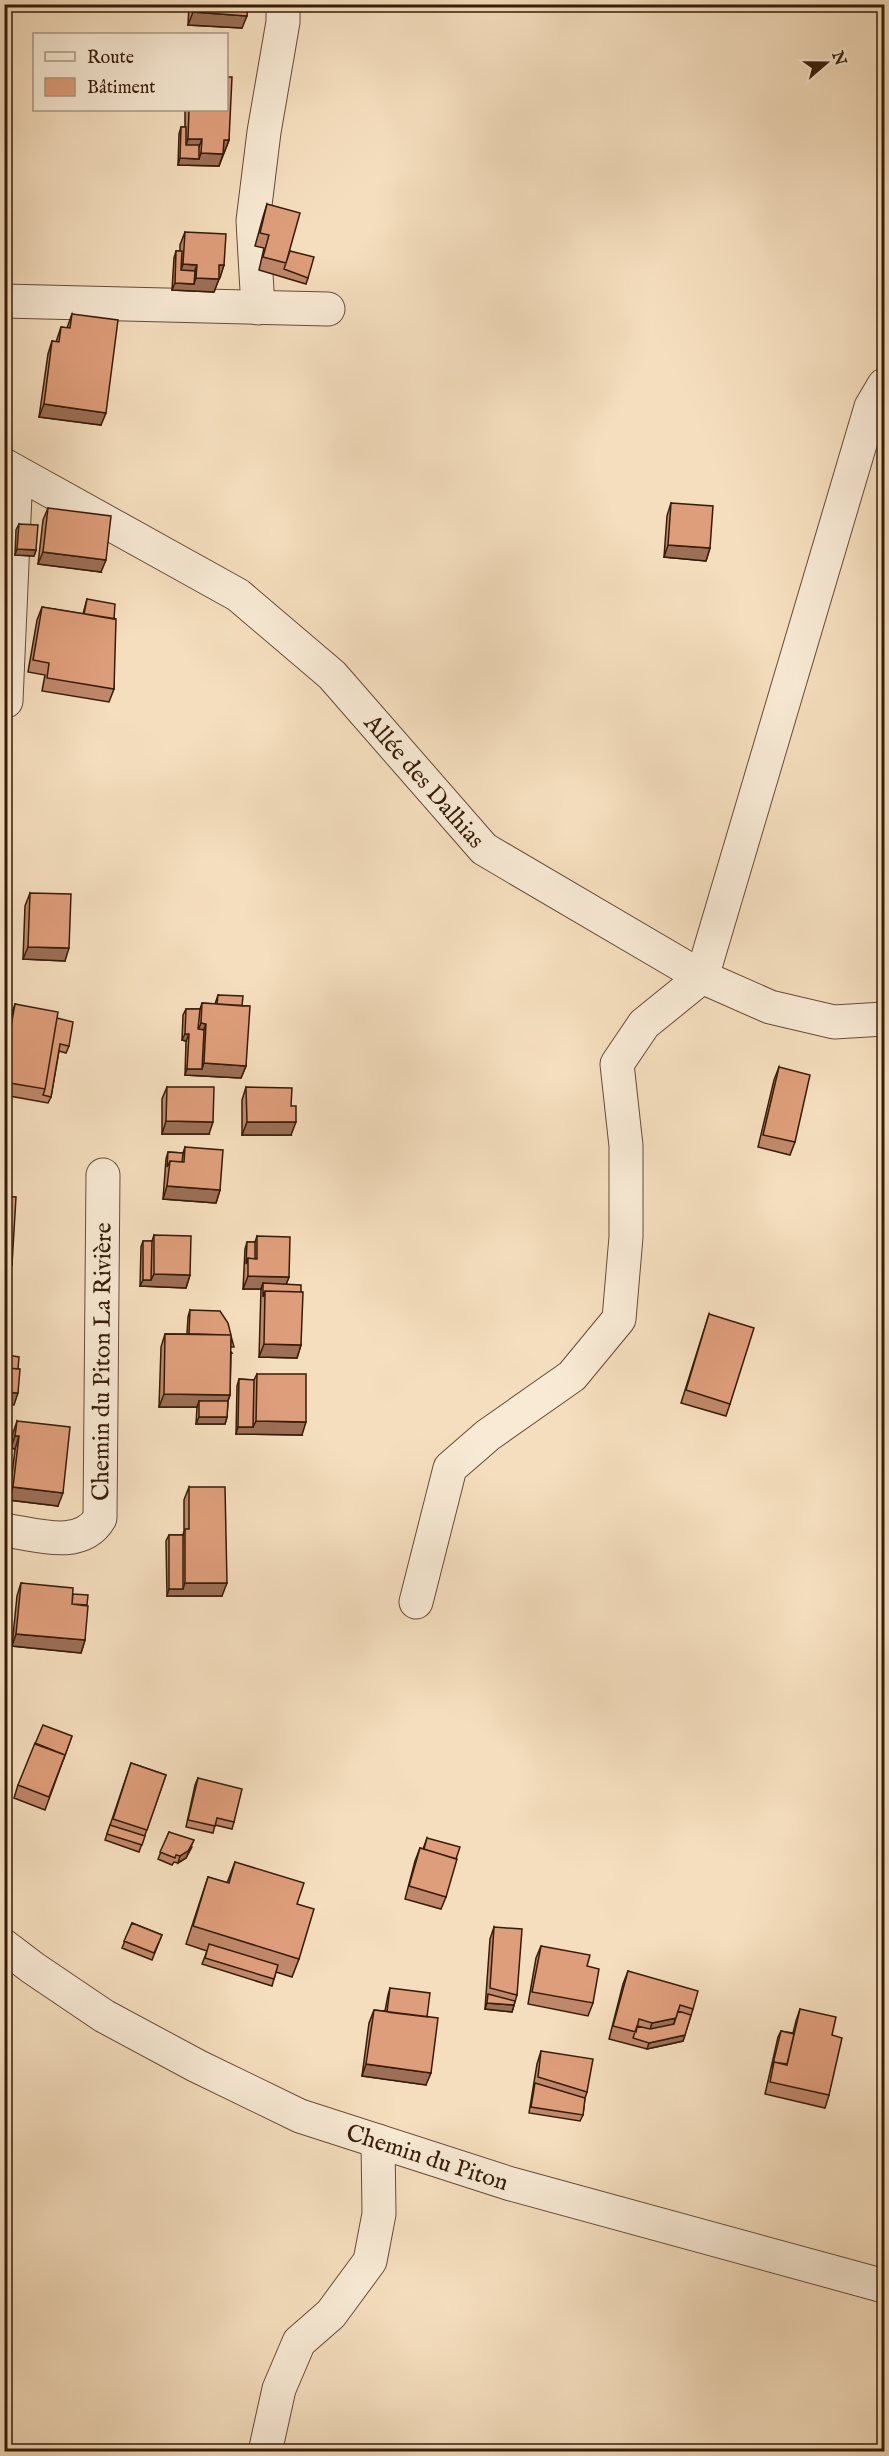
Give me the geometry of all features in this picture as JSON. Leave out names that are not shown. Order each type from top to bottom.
[{"type":"street","points":[[258,308],[253,221],[264,132],[283,22],[283,4]]},
{"type":"street","points":[[4,301],[328,309]]},
{"type":"street","points":[[416,1602],[450,1468],[488,1435],[572,1376],[619,1319],[626,1237],[626,1146],[617,1064],[644,1024],[702,977],[871,407],[885,385]]},
{"type":"street","points":[[6,701],[10,469]]},
{"type":"street","name":"Allée des Dalhias","points":[[10,469],[238,595],[332,675],[484,849],[702,977],[770,1007],[834,1022],[885,1019]]},
{"type":"street","name":"Chemin du Piton La Rivière","points":[[4,1530],[67,1539],[95,1527],[100,1518],[103,1175]]},
{"type":"street","name":"Chemin du Piton","points":[[4,1946],[104,2016],[197,2066],[300,2116],[511,2184],[885,2286]]},
{"type":"street","points":[[265,2451],[279,2389],[299,2342],[331,2314],[370,2261],[379,2214],[378,2141]]},
{"type":"building","points":[[193,4],[248,4],[247,16],[193,12]]},
{"type":"building","points":[[228,77],[232,77],[229,140],[224,140],[223,154],[201,153],[202,139],[188,139],[189,111],[228,111]]},
{"type":"building","points":[[181,127],[186,127],[186,145],[199,145],[199,159],[180,158]]},
{"type":"building","points":[[267,204],[300,213],[286,263],[263,257],[269,235],[260,233]]},
{"type":"building","points":[[185,232],[226,234],[224,265],[219,265],[219,279],[196,278],[197,265],[183,264]]},
{"type":"building","points":[[176,251],[182,251],[181,270],[195,271],[194,284],[175,283]]},
{"type":"building","points":[[290,251],[314,257],[308,278],[284,269]]},
{"type":"building","points":[[72,314],[118,320],[106,413],[44,404],[52,341],[59,342],[61,327],[70,328]]},
{"type":"building","points":[[671,503],[713,506],[710,548],[668,545]]},
{"type":"building","points":[[48,508],[111,516],[106,560],[43,552]]},
{"type":"building","points":[[19,524],[38,525],[36,550],[17,549]]},
{"type":"building","points":[[87,599],[115,604],[114,619],[84,614]]},
{"type":"building","points":[[42,607],[116,619],[114,689],[47,678],[49,663],[33,660]]},
{"type":"building","points":[[30,893],[71,894],[69,948],[28,947]]},
{"type":"building","points":[[218,995],[243,996],[242,1006],[217,1004]]},
{"type":"building","points":[[202,1003],[250,1006],[246,1066],[204,1063],[206,1024],[201,1023]]},
{"type":"building","points":[[15,1004],[58,1012],[45,1089],[4,1082],[4,1066]]},
{"type":"building","points":[[4,1009],[13,1010],[6,1054],[4,1053]]},
{"type":"building","points":[[186,1009],[200,1009],[198,1029],[204,1030],[202,1069],[187,1069],[189,1034],[185,1034]]},
{"type":"building","points":[[57,1018],[73,1022],[69,1046],[60,1044],[51,1097],[43,1095]]},
{"type":"building","points":[[779,1067],[810,1075],[795,1142],[763,1135]]},
{"type":"building","points":[[167,1087],[214,1087],[213,1122],[166,1121]]},
{"type":"building","points":[[246,1087],[292,1088],[291,1106],[296,1106],[296,1122],[247,1122]]},
{"type":"building","points":[[185,1147],[223,1150],[220,1190],[167,1186],[170,1161],[184,1162]]},
{"type":"building","points":[[168,1152],[183,1153],[182,1162],[170,1161],[167,1167]]},
{"type":"building","points":[[4,1196],[16,1197],[12,1265],[4,1265]]},
{"type":"building","points":[[154,1235],[191,1236],[190,1275],[154,1274]]},
{"type":"building","points":[[257,1236],[290,1237],[289,1277],[248,1276],[248,1258],[257,1259]]},
{"type":"building","points":[[143,1241],[152,1241],[151,1280],[143,1280]]},
{"type":"building","points":[[247,1242],[255,1242],[255,1259],[248,1258],[246,1264]]},
{"type":"building","points":[[263,1283],[301,1285],[301,1292],[265,1291],[263,1297]]},
{"type":"building","points":[[265,1291],[303,1292],[301,1345],[264,1344]]},
{"type":"building","points":[[190,1310],[220,1311],[228,1323],[231,1335],[189,1334]]},
{"type":"building","points":[[709,1314],[754,1328],[730,1404],[686,1390]]},
{"type":"building","points":[[4,1328],[9,1328],[6,1368],[20,1369],[18,1393],[4,1392]]},
{"type":"building","points":[[165,1334],[231,1335],[230,1395],[164,1394]]},
{"type":"building","points":[[7,1355],[19,1357],[18,1369],[6,1368]]},
{"type":"building","points":[[257,1374],[306,1374],[306,1422],[256,1421]]},
{"type":"building","points":[[239,1379],[254,1380],[253,1427],[238,1427]]},
{"type":"building","points":[[199,1401],[228,1401],[227,1417],[199,1417]]},
{"type":"building","points":[[17,1421],[70,1427],[63,1493],[13,1487],[19,1436],[15,1436]]},
{"type":"building","points":[[189,1487],[225,1487],[227,1583],[185,1583],[185,1529],[189,1529]]},
{"type":"building","points":[[169,1535],[183,1535],[183,1589],[169,1589]]},
{"type":"building","points":[[21,1583],[73,1588],[72,1604],[88,1606],[85,1640],[16,1634]]},
{"type":"building","points":[[73,1594],[88,1595],[87,1605],[72,1604]]},
{"type":"building","points":[[43,1725],[72,1736],[63,1761],[65,1755],[35,1744]]},
{"type":"building","points":[[35,1743],[65,1755],[49,1797],[18,1785]]},
{"type":"building","points":[[131,1763],[166,1775],[147,1830],[113,1819]]},
{"type":"building","points":[[198,1778],[242,1789],[234,1822],[217,1818],[215,1826],[188,1820]]},
{"type":"building","points":[[110,1825],[145,1836],[142,1845],[107,1834]]},
{"type":"building","points":[[169,1832],[194,1840],[188,1851],[180,1856],[176,1855],[175,1858],[160,1852]]},
{"type":"building","points":[[427,1838],[460,1847],[456,1859],[424,1849]]},
{"type":"building","points":[[420,1848],[457,1859],[446,1897],[409,1886]]},
{"type":"building","points":[[235,1862],[304,1883],[297,1904],[314,1909],[299,1959],[193,1926],[208,1877],[229,1883]]},
{"type":"building","points":[[132,1923],[162,1935],[154,1953],[124,1941]]},
{"type":"building","points":[[494,1927],[522,1929],[517,1995],[490,1988]]},
{"type":"building","points":[[209,1944],[278,1965],[274,1979],[205,1958]]},
{"type":"building","points":[[541,1946],[590,1955],[587,1966],[599,1969],[593,2003],[532,1992]]},
{"type":"building","points":[[628,1971],[698,1991],[693,2009],[680,2005],[676,2018],[652,2023],[639,2019],[636,2032],[613,2026]]},
{"type":"building","points":[[390,1988],[430,1993],[427,2017],[387,2012]]},
{"type":"building","points":[[488,1994],[515,2001],[514,2005],[487,2003]]},
{"type":"building","points":[[800,2009],[836,2017],[832,2035],[842,2038],[829,2095],[770,2082],[774,2062],[787,2065]]},
{"type":"building","points":[[374,2010],[438,2018],[431,2073],[366,2064]]},
{"type":"building","points":[[678,2011],[691,2015],[685,2035],[649,2043],[633,2038],[637,2026],[650,2029],[674,2024]]},
{"type":"building","points":[[781,2031],[794,2034],[787,2064],[774,2062],[772,2068]]},
{"type":"building","points":[[541,2051],[593,2059],[587,2092],[538,2077]]},
{"type":"building","points":[[535,2083],[585,2098],[583,2115],[531,2107]]}]
